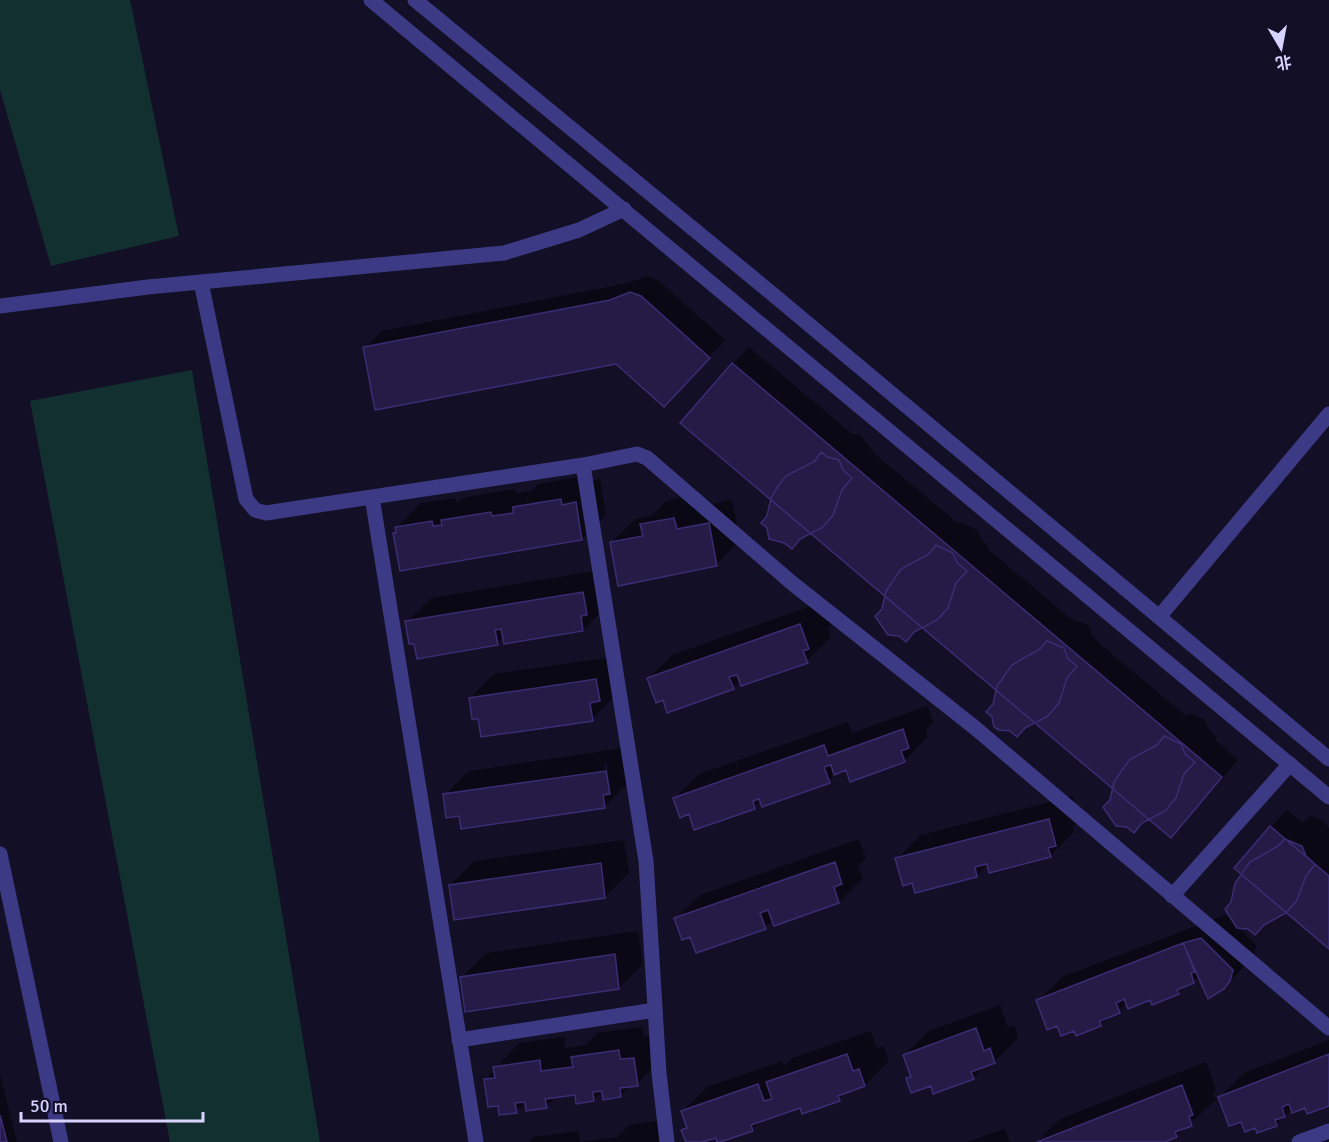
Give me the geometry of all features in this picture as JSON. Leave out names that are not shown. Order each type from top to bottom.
[{"type":"street","points":[[371,0],[624,208],[1329,797]]},
{"type":"street","points":[[415,0],[1329,759]]},
{"type":"street","points":[[0,306],[201,282],[504,253],[579,230],[624,208]]},
{"type":"street","points":[[201,282],[246,499],[255,510],[266,513],[584,465],[637,454],[658,464],[792,583],[974,728],[1329,1028]]},
{"type":"street","points":[[1159,617],[1329,414]]},
{"type":"street","points":[[584,465],[646,861],[659,1073],[667,1142]]},
{"type":"street","points":[[372,497],[476,1142]]},
{"type":"street","points":[[1172,896],[1290,764]]},
{"type":"street","points":[[0,854],[61,1142]]},
{"type":"street","points":[[459,1040],[656,1010]]},
{"type":"street","points":[[1299,1142],[1329,1131]]},
{"type":"green space","points":[[0,0],[130,0],[179,236],[51,266],[0,90]]},
{"type":"green space","points":[[192,370],[320,1142],[170,1142],[30,401]]},
{"type":"building","points":[[630,292],[641,296],[710,358],[664,407],[616,364],[375,410],[363,347],[610,300]]},
{"type":"building","points":[[732,363],[1222,777],[1171,838],[680,423]]},
{"type":"building","points":[[821,452],[827,457],[839,460],[843,470],[852,478],[842,490],[833,515],[823,527],[800,539],[792,549],[784,543],[769,539],[767,528],[761,523],[767,516],[771,498],[778,486],[786,476],[815,461]]},
{"type":"building","points":[[561,499],[562,505],[576,502],[582,540],[400,571],[393,533],[396,533],[395,527],[432,521],[433,526],[442,525],[441,520],[491,512],[492,516],[513,513],[513,507]]},
{"type":"building","points":[[674,518],[677,529],[709,523],[717,566],[618,586],[610,542],[643,536],[640,524]]},
{"type":"building","points":[[936,545],[953,553],[957,563],[967,571],[956,583],[948,608],[937,620],[914,632],[906,642],[899,636],[888,635],[875,616],[882,609],[886,591],[901,569],[929,554]]},
{"type":"building","points":[[583,592],[587,615],[581,616],[583,631],[504,644],[501,629],[495,630],[498,645],[417,659],[414,644],[409,644],[405,621]]},
{"type":"building","points":[[800,624],[809,649],[803,651],[808,663],[741,686],[737,675],[729,677],[734,689],[667,713],[663,700],[656,703],[647,678]]},
{"type":"building","points":[[1047,641],[1064,648],[1068,659],[1077,666],[1067,678],[1059,703],[1048,716],[1025,728],[1017,737],[1010,731],[999,730],[994,727],[992,717],[986,712],[993,704],[997,686],[1012,665],[1040,649]]},
{"type":"building","points":[[596,679],[600,701],[590,703],[593,721],[481,737],[478,719],[472,719],[469,698]]},
{"type":"building","points":[[903,729],[909,748],[901,751],[905,762],[850,782],[846,770],[834,775],[831,765],[824,767],[830,783],[762,807],[759,799],[753,801],[755,809],[694,830],[689,814],[680,818],[673,798],[824,745],[828,756]]},
{"type":"building","points":[[1164,736],[1181,744],[1185,754],[1195,762],[1184,774],[1176,798],[1165,811],[1142,823],[1134,833],[1127,827],[1116,826],[1103,807],[1110,800],[1114,782],[1129,760],[1157,745]]},
{"type":"building","points":[[606,771],[610,794],[603,795],[605,808],[461,829],[459,816],[446,818],[443,794]]},
{"type":"building","points":[[1049,819],[1056,846],[1048,848],[1051,857],[989,873],[987,864],[975,867],[977,877],[915,893],[912,883],[903,886],[895,858]]},
{"type":"building","points":[[1270,826],[1329,876],[1329,949],[1234,868]]},
{"type":"building","points":[[1285,839],[1302,846],[1306,856],[1315,864],[1306,876],[1297,900],[1286,913],[1264,925],[1255,935],[1248,929],[1237,928],[1225,909],[1231,902],[1235,883],[1250,862],[1278,846]]},
{"type":"building","points":[[835,862],[842,884],[834,887],[839,903],[774,926],[768,910],[760,913],[766,929],[696,953],[690,937],[682,940],[674,918]]},
{"type":"building","points":[[601,863],[605,898],[454,920],[449,885]]},
{"type":"building","points":[[1201,938],[1233,970],[1230,981],[1224,989],[1208,999],[1183,943]]},
{"type":"building","points":[[1183,943],[1195,972],[1191,973],[1194,983],[1177,990],[1179,994],[1152,1005],[1150,1000],[1128,1009],[1124,999],[1116,1003],[1120,1013],[1100,1021],[1101,1026],[1076,1036],[1074,1031],[1061,1036],[1057,1026],[1047,1030],[1036,1000]]},
{"type":"building","points":[[615,954],[619,989],[465,1012],[460,977]]},
{"type":"building","points":[[976,1028],[984,1051],[990,1048],[995,1063],[971,1072],[974,1079],[933,1094],[931,1086],[911,1093],[906,1078],[911,1077],[903,1055]]},
{"type":"building","points":[[619,1050],[620,1059],[634,1058],[638,1086],[620,1088],[621,1097],[603,1100],[602,1091],[593,1092],[594,1101],[576,1104],[575,1095],[545,1099],[547,1108],[526,1111],[525,1102],[515,1103],[517,1113],[499,1115],[498,1106],[488,1107],[484,1079],[495,1078],[493,1067],[540,1060],[541,1071],[573,1067],[571,1057]]},
{"type":"building","points":[[847,1054],[853,1071],[859,1069],[865,1086],[838,1096],[840,1101],[802,1114],[800,1108],[751,1125],[753,1131],[720,1142],[717,1142],[716,1138],[702,1142],[686,1142],[681,1130],[687,1128],[681,1111],[758,1084],[764,1101],[772,1099],[766,1082]]},
{"type":"building","points":[[1329,1054],[1329,1106],[1307,1114],[1305,1108],[1292,1113],[1289,1104],[1282,1107],[1285,1117],[1275,1120],[1277,1126],[1257,1133],[1255,1128],[1245,1132],[1241,1122],[1229,1126],[1218,1097]]},
{"type":"building","points":[[1182,1085],[1193,1115],[1189,1116],[1192,1126],[1175,1132],[1177,1137],[1165,1142],[1037,1142]]},
{"type":"building","points":[[0,1115],[7,1142],[0,1142]]}]
